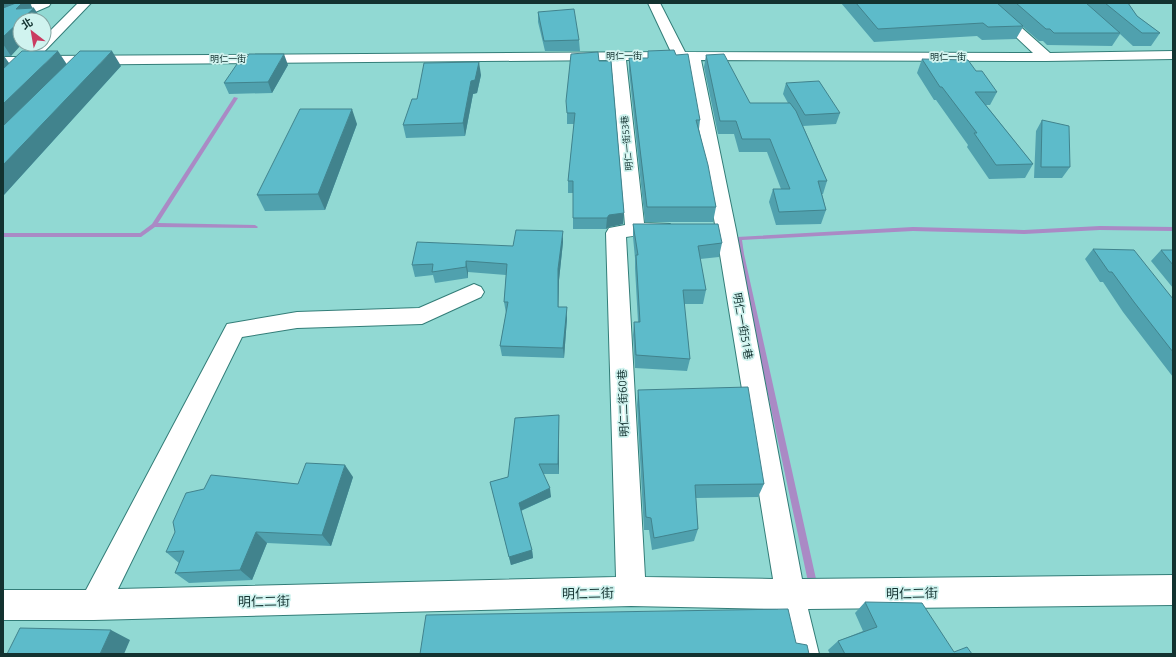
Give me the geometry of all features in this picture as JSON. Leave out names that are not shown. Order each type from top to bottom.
[{"type":"street","points":[[3,22],[45,3]]},
{"type":"street","points":[[3,86],[85,3]]},
{"type":"street","name":"明仁一街51巷","points":[[654,3],[687,57],[718,230],[803,654]]},
{"type":"street","points":[[986,3],[1046,57]]},
{"type":"street","points":[[1121,45],[1133,55]]},
{"type":"street","name":"明仁一街","points":[[3,61],[618,56],[1046,57],[1173,55]]},
{"type":"street","name":"明仁一街53巷","points":[[618,56],[635,230]]},
{"type":"street","points":[[69,77],[85,60]]},
{"type":"street","points":[[635,230],[680,230]]},
{"type":"street","name":"明仁二街60巷","points":[[631,592],[616,233],[635,230]]},
{"type":"street","points":[[94,605],[235,330],[297,320],[422,316],[474,292]]},
{"type":"street","name":"明仁二街","points":[[3,605],[94,605],[631,592],[790,594],[1173,590]]},
{"type":"building","points":[[16,3],[22,3],[16,9],[34,8],[30,12],[12,12],[12,29],[3,37],[3,8]]},
{"type":"building","points":[[856,3],[997,3],[1023,26],[988,27],[983,23],[878,29]]},
{"type":"building","points":[[1016,3],[1086,3],[1120,33],[1054,33],[1050,29],[1046,29]]},
{"type":"building","points":[[1105,3],[1128,3],[1137,16],[1160,33],[1142,33]]},
{"type":"building","points":[[574,9],[579,40],[544,41],[538,12]]},
{"type":"building","points":[[674,50],[676,55],[688,54],[700,120],[696,120],[708,165],[716,207],[647,207],[629,58],[648,58],[648,51]]},
{"type":"building","points":[[58,51],[3,104],[3,69],[21,52]]},
{"type":"building","points":[[80,51],[112,51],[3,165],[3,126]]},
{"type":"building","points":[[598,52],[599,61],[611,61],[624,213],[609,215],[607,218],[573,218],[573,181],[568,181],[575,113],[567,113],[566,101],[571,54]]},
{"type":"building","points":[[249,54],[284,54],[268,82],[224,83],[237,64],[243,64]]},
{"type":"building","points":[[724,54],[750,103],[790,103],[796,111],[827,181],[818,181],[826,210],[779,212],[773,189],[790,189],[770,139],[742,139],[736,121],[720,121],[706,55]]},
{"type":"building","points":[[922,59],[968,60],[976,71],[982,71],[997,92],[975,92],[1033,164],[996,165],[974,133],[977,133],[942,87],[940,87]]},
{"type":"building","points":[[479,62],[475,80],[471,81],[463,123],[403,125],[412,99],[417,99],[424,63]]},
{"type":"building","points":[[819,81],[840,113],[805,115],[786,83]]},
{"type":"building","points":[[300,109],[352,109],[318,194],[257,195]]},
{"type":"building","points":[[1042,120],[1069,126],[1070,167],[1041,167]]},
{"type":"building","points":[[633,224],[718,224],[722,243],[698,246],[706,290],[683,290],[690,359],[636,355],[634,322],[640,322],[636,255],[638,255]]},
{"type":"building","points":[[516,230],[563,231],[558,269],[558,307],[567,307],[563,348],[500,346],[508,302],[504,302],[507,264],[466,261],[466,267],[432,272],[433,264],[412,265],[417,242],[513,246]]},
{"type":"building","points":[[1093,249],[1134,250],[1173,299],[1173,352],[1112,272],[1109,272]]},
{"type":"building","points":[[1161,250],[1173,250],[1173,265]]},
{"type":"building","points":[[748,387],[764,484],[695,485],[698,529],[654,538],[651,518],[646,517],[638,390]]},
{"type":"building","points":[[559,415],[558,464],[539,464],[550,488],[519,503],[532,550],[509,557],[490,482],[508,477],[515,418]]},
{"type":"building","points":[[306,463],[345,465],[322,535],[256,532],[240,570],[175,573],[184,551],[166,552],[175,532],[173,522],[186,493],[204,489],[211,475],[298,484]]},
{"type":"building","points":[[865,602],[922,603],[954,652],[967,647],[972,654],[845,654],[838,641],[877,627]]},
{"type":"building","points":[[788,609],[796,643],[807,645],[809,654],[420,654],[426,615]]},
{"type":"building","points":[[20,628],[111,630],[100,654],[7,654]]},
{"type":"waterway","points":[[154,225],[236,98]]},
{"type":"waterway","points":[[3,235],[141,235],[154,225]]},
{"type":"waterway","points":[[154,225],[255,227]]},
{"type":"waterway","points":[[813,588],[741,254],[739,238],[913,229],[1024,232],[1100,228],[1173,229]]}]
